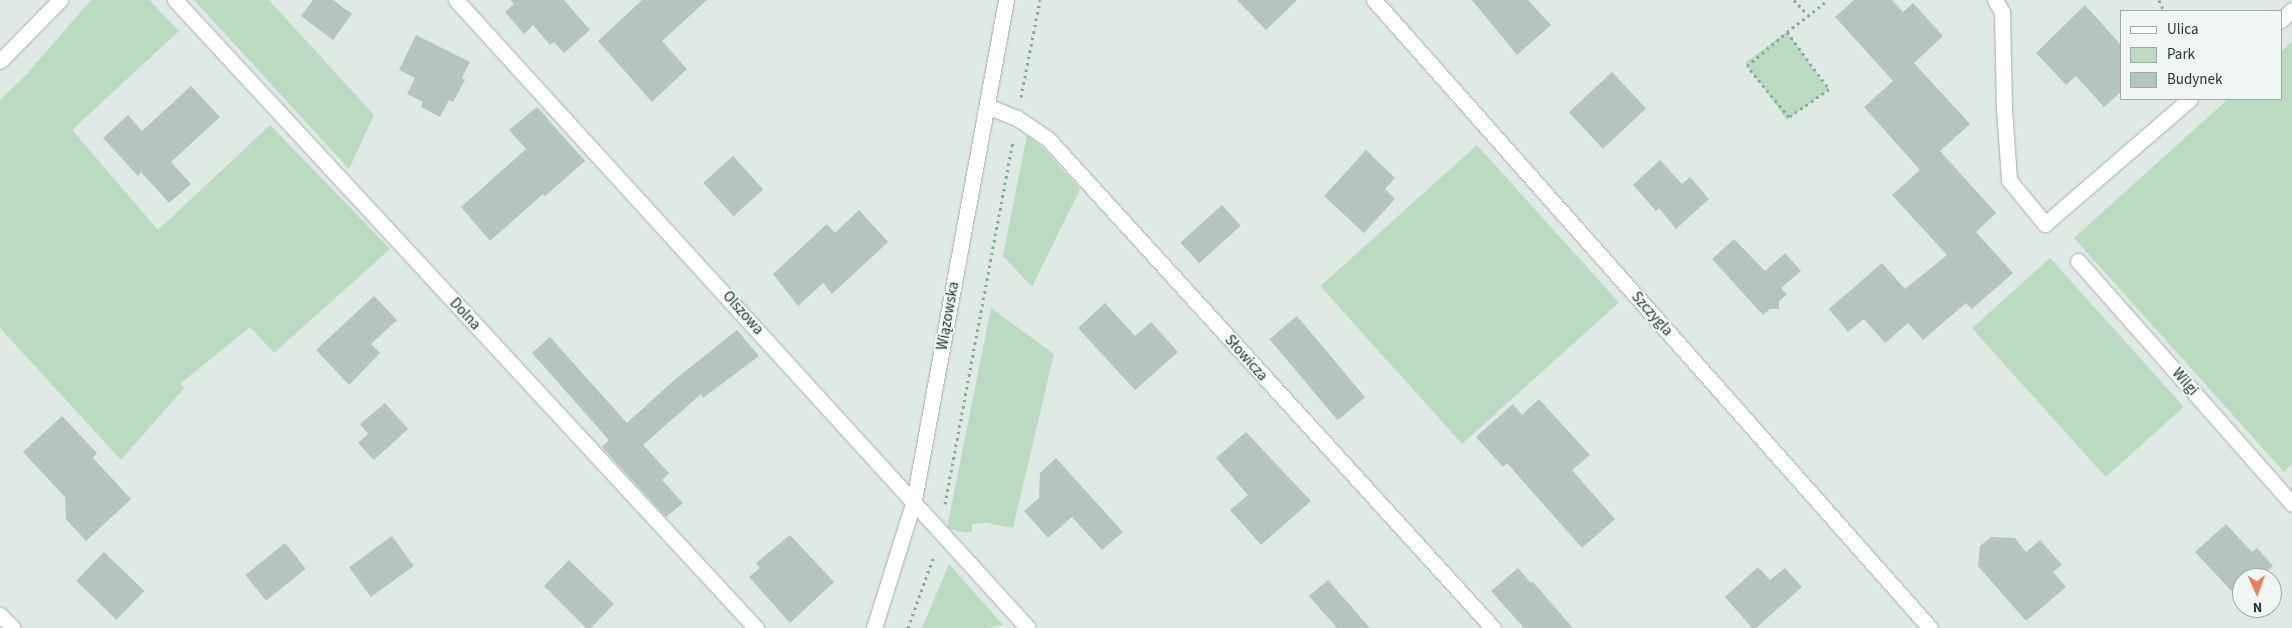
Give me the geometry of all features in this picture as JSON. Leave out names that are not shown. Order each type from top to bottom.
[{"type":"street","points":[[0,60],[60,0]]},
{"type":"street","name":"Dolna","points":[[175,0],[756,628]]},
{"type":"street","name":"Olszowa","points":[[456,0],[914,500],[1028,628]]},
{"type":"street","name":"Wiązowska","points":[[874,628],[914,500],[1006,0]]},
{"type":"street","name":"Szczygla","points":[[1374,0],[1930,628]]},
{"type":"street","points":[[1995,0],[2002,12],[2004,108],[2009,180],[2045,224],[2189,100]]},
{"type":"street","points":[[2282,19],[2292,10]]},
{"type":"street","name":"Słowicza","points":[[987,106],[1017,118],[1048,139],[1492,628]]},
{"type":"street","name":"Wilgi","points":[[2078,261],[2292,504]]},
{"type":"street","points":[[0,615],[13,628]]},
{"type":"path","points":[[1020,100],[1040,0]]},
{"type":"path","points":[[1794,0],[1808,16]]},
{"type":"path","points":[[1787,32],[1829,89],[1789,118],[1747,66],[1787,32],[1828,0]]},
{"type":"path","points":[[945,508],[1014,137]]},
{"type":"path","points":[[908,628],[934,553]]},
{"type":"green space","points":[[91,0],[149,0],[179,31],[72,130],[158,230],[270,125],[390,249],[274,353],[250,327],[180,384],[184,388],[121,460],[0,328],[0,100],[26,75]]},
{"type":"green space","points":[[194,0],[269,0],[374,115],[349,169]]},
{"type":"green space","points":[[1787,32],[1829,89],[1787,120],[1745,63]]},
{"type":"green space","points":[[2292,41],[2292,464],[2284,472],[2074,238],[2227,100],[2282,100],[2282,51]]},
{"type":"green space","points":[[1027,135],[1043,148],[1080,189],[1032,287],[1003,256]]},
{"type":"green space","points":[[1477,145],[1619,303],[1462,444],[1320,286]]},
{"type":"green space","points":[[2050,258],[2184,407],[2106,477],[1972,328]]},
{"type":"green space","points":[[991,308],[1054,354],[1013,528],[987,523],[972,524],[972,531],[967,533],[947,528]]},
{"type":"green space","points":[[949,564],[1003,625],[988,628],[922,628]]},
{"type":"building","points":[[313,0],[333,0],[352,14],[333,40],[301,16]]},
{"type":"building","points":[[511,0],[564,0],[590,30],[564,53],[554,42],[550,45],[533,25],[524,34],[505,12],[514,4]]},
{"type":"building","points":[[642,0],[707,0],[662,41],[687,69],[652,102],[598,41]]},
{"type":"building","points":[[1237,0],[1297,0],[1266,30]]},
{"type":"building","points":[[1472,0],[1528,0],[1551,25],[1517,55]]},
{"type":"building","points":[[1854,0],[1892,0],[1903,12],[1913,3],[1943,36],[1914,63],[1970,124],[1940,151],[1996,213],[1976,232],[2013,273],[1972,309],[1966,303],[1923,340],[1908,323],[1885,343],[1864,319],[1848,332],[1829,309],[1882,263],[1905,289],[1947,255],[1892,195],[1920,170],[1864,107],[1893,81],[1835,17]]},
{"type":"building","points":[[2085,5],[2120,44],[2120,93],[2104,107],[2076,76],[2066,85],[2036,53]]},
{"type":"building","points":[[416,35],[470,62],[462,78],[465,80],[453,102],[449,100],[440,117],[421,107],[423,102],[407,94],[415,78],[399,70]]},
{"type":"building","points":[[1612,72],[1646,109],[1603,149],[1569,112]]},
{"type":"building","points":[[191,86],[220,117],[171,162],[191,184],[169,203],[141,172],[138,176],[103,138],[128,115],[142,131]]},
{"type":"building","points":[[537,107],[585,161],[545,196],[543,194],[490,241],[461,207],[526,149],[509,130]]},
{"type":"building","points":[[1366,150],[1395,178],[1385,189],[1395,199],[1364,233],[1324,196]]},
{"type":"building","points":[[733,156],[763,189],[733,216],[703,183]]},
{"type":"building","points":[[1660,160],[1682,184],[1690,177],[1709,199],[1676,229],[1659,208],[1656,211],[1633,185]]},
{"type":"building","points":[[1222,205],[1241,226],[1199,263],[1180,242]]},
{"type":"building","points":[[859,210],[888,242],[832,294],[823,283],[798,306],[773,274],[827,224],[835,233]]},
{"type":"building","points":[[1734,239],[1765,271],[1785,253],[1801,271],[1781,288],[1787,294],[1779,301],[1779,309],[1770,309],[1763,315],[1712,259]]},
{"type":"building","points":[[374,296],[397,320],[371,344],[380,353],[349,385],[316,350]]},
{"type":"building","points":[[1105,303],[1135,336],[1151,322],[1178,352],[1135,390],[1078,328]]},
{"type":"building","points":[[1297,316],[1365,397],[1338,420],[1269,339]]},
{"type":"building","points":[[737,330],[759,356],[703,398],[701,394],[643,445],[669,473],[662,480],[683,503],[666,517],[602,447],[609,440],[532,353],[550,337],[627,423],[673,381]]},
{"type":"building","points":[[1539,399],[1590,455],[1572,470],[1615,519],[1582,548],[1507,463],[1503,467],[1476,437],[1513,404],[1522,415]]},
{"type":"building","points":[[385,403],[408,429],[374,460],[358,443],[368,434],[360,424]]},
{"type":"building","points":[[62,416],[97,453],[93,458],[131,499],[86,541],[66,519],[65,497],[23,452]]},
{"type":"building","points":[[1246,432],[1311,501],[1261,545],[1230,510],[1248,495],[1216,458]]},
{"type":"building","points":[[1056,458],[1123,532],[1102,550],[1072,517],[1048,538],[1024,511],[1039,498],[1040,473]]},
{"type":"building","points":[[2226,524],[2252,552],[2257,548],[2273,566],[2271,568],[2232,568],[2232,592],[2195,552]]},
{"type":"building","points":[[790,535],[834,582],[790,623],[749,577],[760,568],[756,563]]},
{"type":"building","points":[[392,536],[414,566],[371,597],[349,567]]},
{"type":"building","points":[[1991,537],[2015,538],[2026,552],[2040,540],[2062,565],[2053,572],[2066,587],[2026,621],[1978,566],[1980,546]]},
{"type":"building","points":[[285,543],[306,569],[266,601],[245,575]]},
{"type":"building","points":[[104,552],[144,591],[116,620],[76,581]]},
{"type":"building","points":[[569,560],[614,604],[591,628],[586,628],[544,586]]},
{"type":"building","points":[[1758,567],[1770,580],[1785,568],[1802,587],[1756,628],[1752,628],[1725,597]]},
{"type":"building","points":[[1518,568],[1531,583],[1532,581],[1573,628],[1524,628],[1491,591]]},
{"type":"building","points":[[1328,580],[1370,628],[1337,628],[1309,596]]}]
